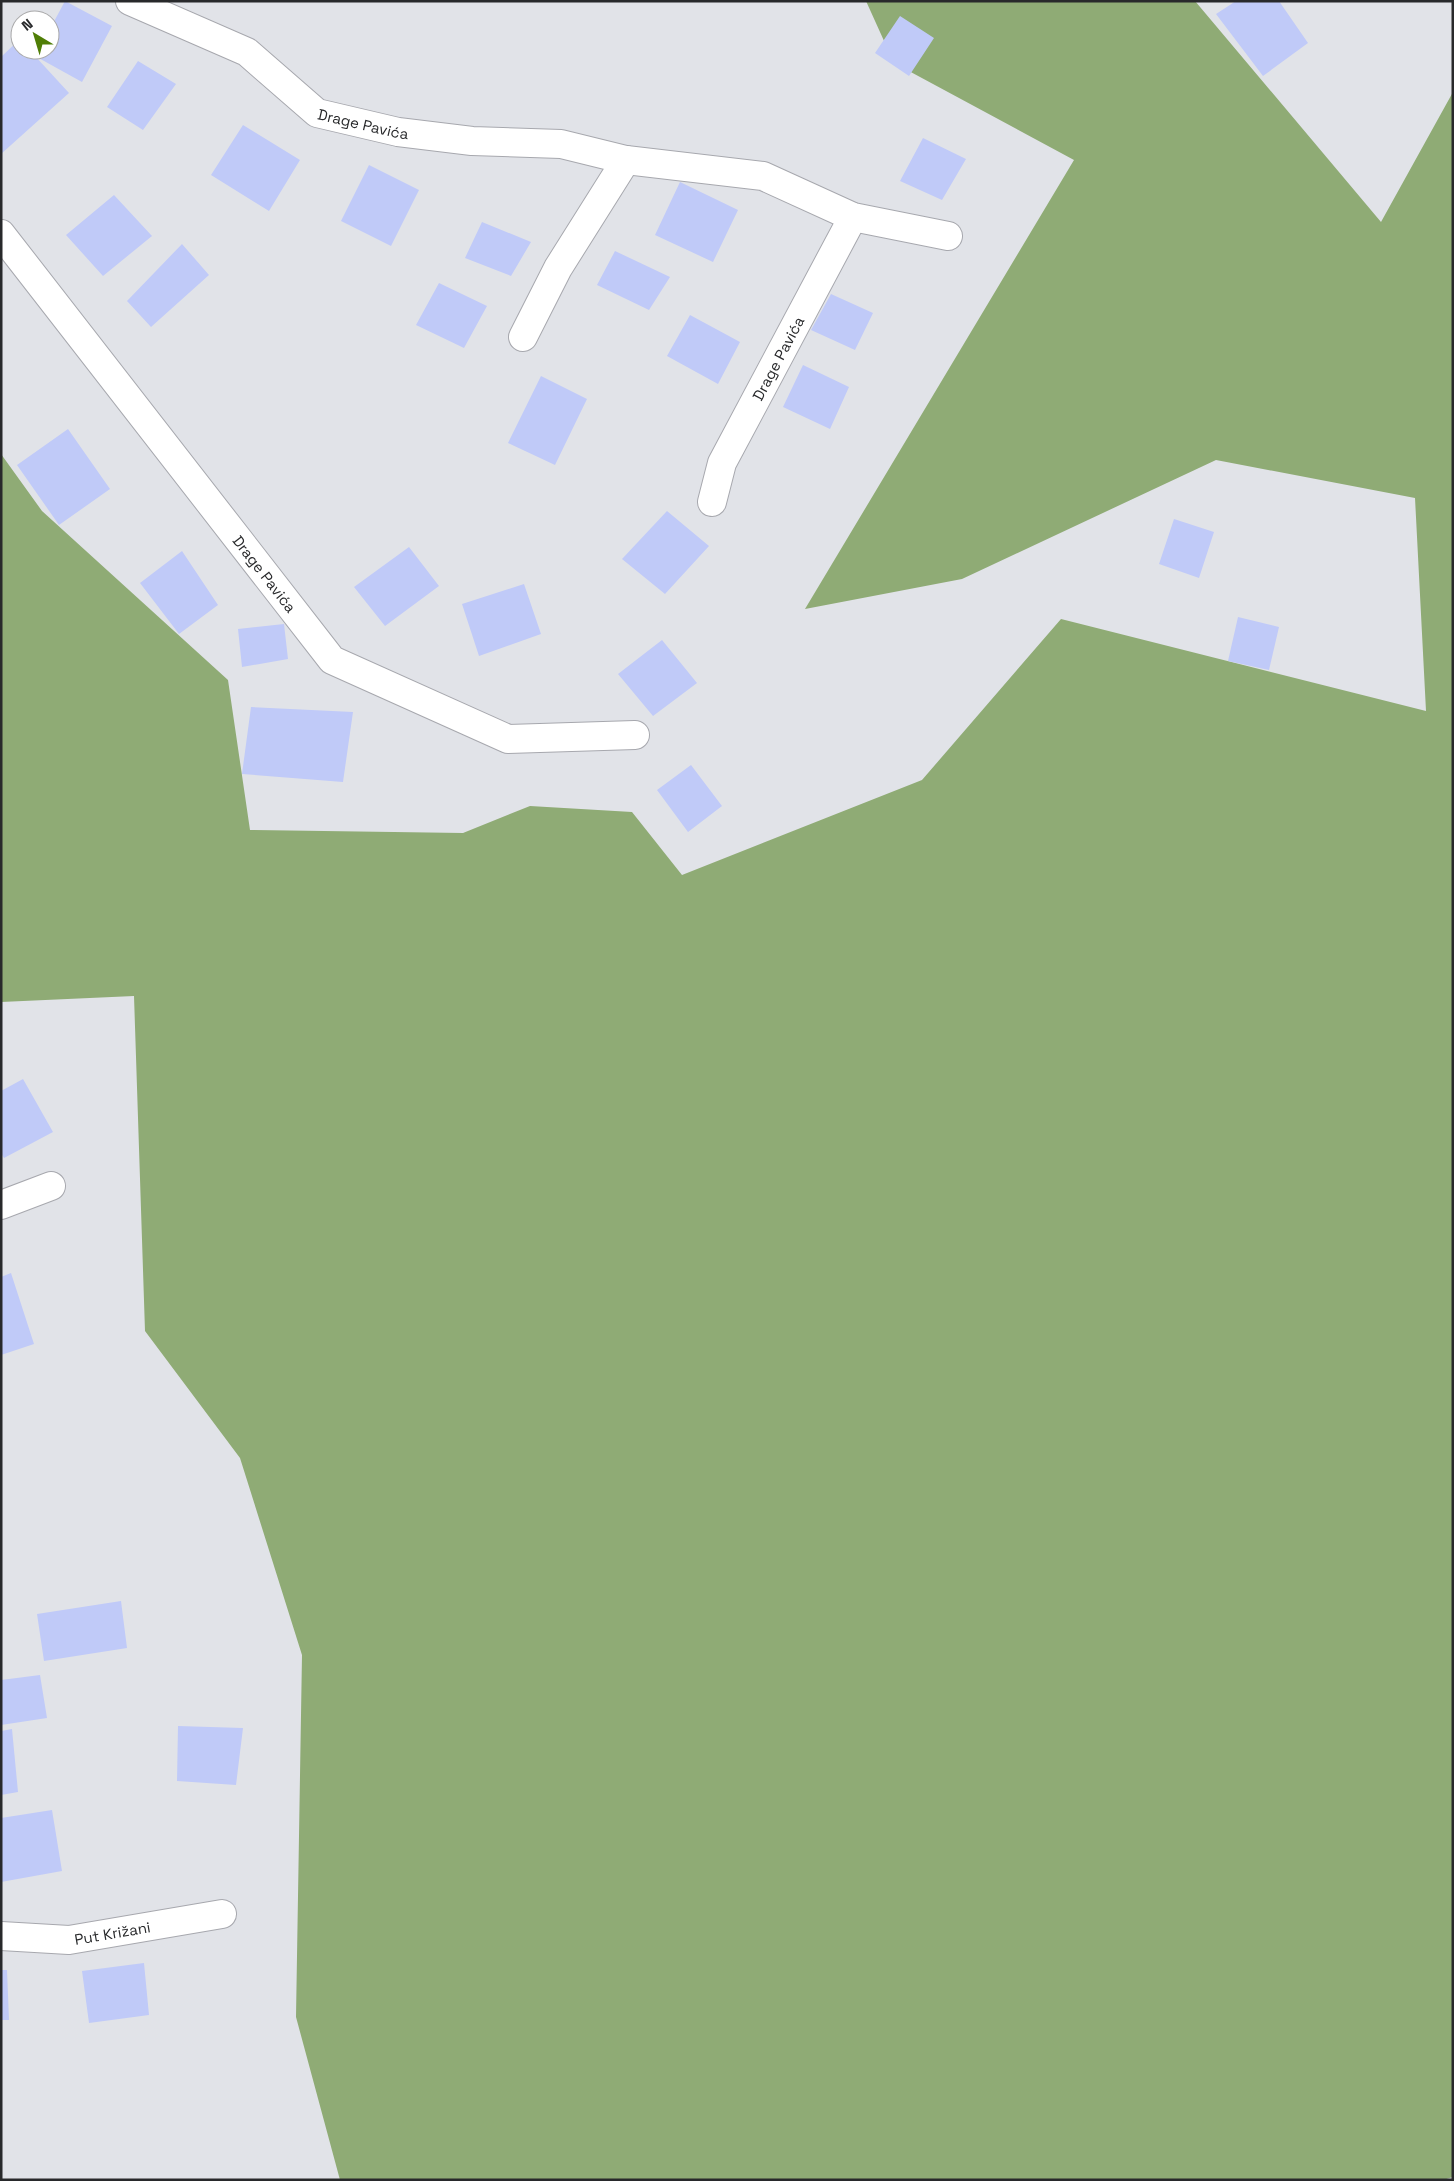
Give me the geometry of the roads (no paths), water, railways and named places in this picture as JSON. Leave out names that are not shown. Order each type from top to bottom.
[{"type":"street","name":"Drage Pavića","points":[[130,1],[248,52],[317,113],[398,132],[472,142],[561,144],[626,160],[763,176],[853,217],[948,236]]},
{"type":"street","points":[[523,337],[558,268],[626,160]]},
{"type":"street","name":"Drage Pavića","points":[[712,502],[722,463],[853,217]]},
{"type":"street","name":"Drage Pavića","points":[[1,234],[332,660],[508,739],[635,735]]},
{"type":"street","points":[[1,1205],[51,1186]]},
{"type":"street","name":"Put Križani","points":[[1,1936],[69,1940],[222,1914]]}]
